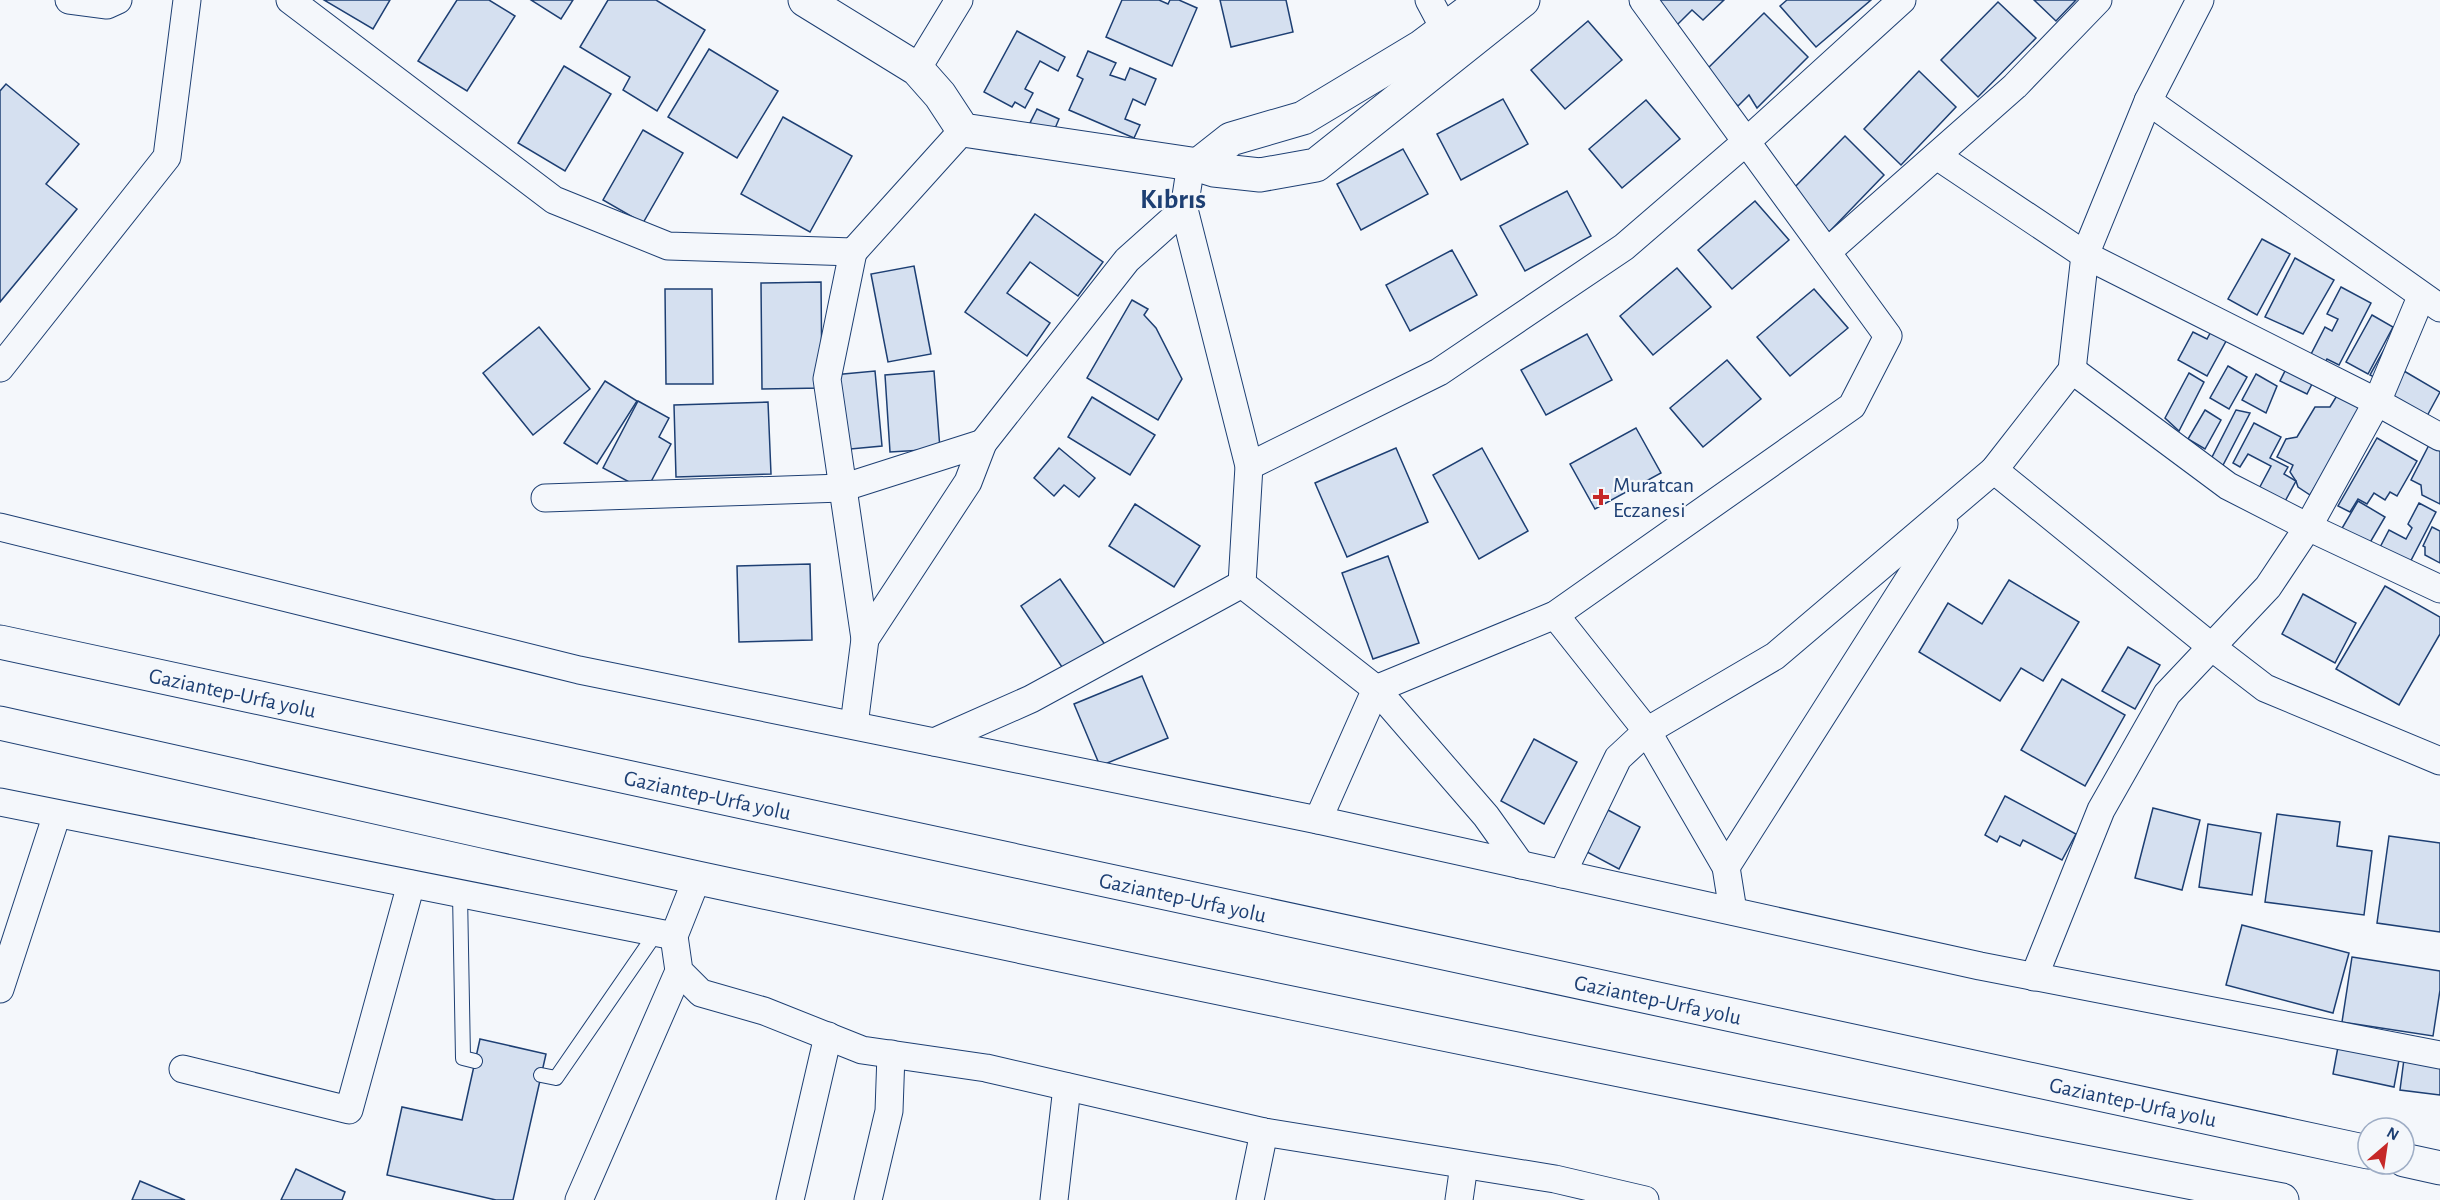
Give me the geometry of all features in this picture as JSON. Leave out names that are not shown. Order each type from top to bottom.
[{"type":"main road","points":[[805,0],[917,69],[939,95],[963,130],[1260,175],[1316,165],[1523,0]]},
{"type":"main road","points":[[1195,164],[1231,139],[1303,118],[1421,47],[1484,0]]},
{"type":"main road","name":"Gaziantep-Urfa yolu","points":[[0,642],[2356,1149]]},
{"type":"main road","points":[[0,723],[697,878],[1205,985],[1874,1122],[2282,1200]]},
{"type":"main road","points":[[2416,1163],[2440,1168]]},
{"type":"street","points":[[69,0],[107,5],[118,0]]},
{"type":"street","points":[[0,368],[166,157],[187,0]]},
{"type":"street","points":[[290,0],[554,200],[668,246],[853,252]]},
{"type":"street","points":[[917,69],[959,0]]},
{"type":"street","points":[[1429,0],[1445,30]]},
{"type":"street","points":[[1318,820],[1376,689],[1555,615],[1852,406],[1888,336],[1643,0]]},
{"type":"street","points":[[1249,466],[1439,372],[1624,247],[1747,141],[1902,0]]},
{"type":"street","points":[[1827,252],[2015,86],[2098,0]]},
{"type":"street","points":[[1562,874],[1618,758],[1647,731],[1775,656],[1959,500],[1994,470],[2072,370],[2085,255],[2148,101],[2200,0]]},
{"type":"street","points":[[2034,977],[2101,810],[2167,694],[2213,648],[2268,587],[2308,527],[2431,302],[2148,101]]},
{"type":"street","points":[[854,725],[866,639],[827,379],[853,252],[963,130]]},
{"type":"street","points":[[1936,156],[2085,255],[2377,402],[2440,437]]},
{"type":"street","points":[[1195,164],[1184,209],[1249,466],[1242,584]]},
{"type":"street","points":[[866,639],[968,482],[983,443],[1127,260],[1184,209]]},
{"type":"street","points":[[2072,370],[2228,486],[2308,527],[2440,589]]},
{"type":"street","points":[[544,498],[842,488],[983,443]]},
{"type":"street","points":[[1994,470],[2265,688],[2440,761]]},
{"type":"street","points":[[1726,867],[1959,500]]},
{"type":"street","points":[[0,527],[579,669],[1318,820],[2034,977],[2440,1055]]},
{"type":"street","points":[[1242,584],[1376,689],[1486,816],[1521,865]]},
{"type":"street","points":[[934,742],[1030,699],[1242,584]]},
{"type":"street","points":[[1555,615],[1647,731],[1726,867],[1733,911]]},
{"type":"street","points":[[0,802],[665,934]]},
{"type":"street","points":[[0,989],[57,814]]},
{"type":"street","points":[[665,934],[697,878]]},
{"type":"street","points":[[183,1069],[349,1110],[411,884]]},
{"type":"street","points":[[665,934],[679,971],[701,993],[764,1011],[862,1050],[986,1068],[1264,1132],[1555,1179],[1645,1200]]},
{"type":"street","points":[[579,1200],[679,971]]},
{"type":"street","points":[[790,1200],[828,1036]]},
{"type":"street","points":[[868,1200],[889,1111],[891,1054]]},
{"type":"street","points":[[1054,1200],[1067,1087]]},
{"type":"street","points":[[1250,1200],[1264,1132]]},
{"type":"street","points":[[1459,1200],[1464,1165]]},
{"type":"lane","points":[[460,894],[463,1058],[475,1061]]},
{"type":"lane","points":[[541,1075],[556,1078],[665,934]]},
{"type":"building","points":[[324,0],[390,0],[373,29]]},
{"type":"building","points":[[457,0],[489,0],[515,16],[467,91],[418,61]]},
{"type":"building","points":[[531,0],[573,0],[561,19]]},
{"type":"building","points":[[608,0],[656,0],[705,30],[657,111],[623,90],[630,77],[580,47]]},
{"type":"building","points":[[1122,0],[1159,0],[1168,4],[1170,0],[1179,0],[1197,8],[1172,66],[1106,37]]},
{"type":"building","points":[[1220,0],[1286,0],[1293,32],[1231,47]]},
{"type":"building","points":[[1650,0],[1724,0],[1703,20],[1692,10],[1675,27]]},
{"type":"building","points":[[1787,0],[1871,0],[1816,47],[1780,6]]},
{"type":"building","points":[[2034,0],[2076,0],[2056,21]]},
{"type":"building","points":[[1998,2],[2036,38],[1978,97],[1941,60]]},
{"type":"building","points":[[1764,13],[1808,57],[1757,108],[1749,95],[1738,106],[1704,72]]},
{"type":"building","points":[[1588,21],[1622,60],[1565,109],[1531,70]]},
{"type":"building","points":[[1017,31],[1065,57],[1058,71],[1040,61],[1025,89],[1033,93],[1025,108],[1015,102],[1012,107],[984,92]]},
{"type":"building","points":[[709,49],[778,91],[737,158],[668,117]]},
{"type":"building","points":[[1088,51],[1116,63],[1110,75],[1125,80],[1130,68],[1156,79],[1145,105],[1133,99],[1125,119],[1140,125],[1134,138],[1069,110],[1083,79],[1077,76]]},
{"type":"building","points":[[564,66],[611,94],[565,171],[518,143]]},
{"type":"building","points":[[1919,71],[1956,107],[1901,165],[1864,129]]},
{"type":"building","points":[[6,84],[79,144],[46,184],[77,209],[0,302],[0,91]]},
{"type":"building","points":[[1503,99],[1528,144],[1461,180],[1437,134]]},
{"type":"building","points":[[1646,100],[1680,139],[1622,188],[1589,149]]},
{"type":"building","points":[[1037,109],[1059,119],[1053,133],[1030,123]]},
{"type":"building","points":[[783,117],[852,156],[810,232],[741,194]]},
{"type":"building","points":[[643,130],[683,153],[643,223],[603,200]]},
{"type":"building","points":[[1845,136],[1884,175],[1829,232],[1789,193]]},
{"type":"building","points":[[1403,149],[1428,194],[1361,230],[1337,184]]},
{"type":"building","points":[[1567,191],[1591,236],[1525,271],[1500,226]]},
{"type":"building","points":[[1755,201],[1789,240],[1732,289],[1698,250]]},
{"type":"building","points":[[1035,214],[1103,262],[1078,296],[1030,262],[1007,293],[1050,323],[1027,356],[965,312]]},
{"type":"building","points":[[2262,239],[2290,254],[2257,315],[2228,299]]},
{"type":"building","points":[[1452,250],[1477,295],[1410,331],[1386,285]]},
{"type":"building","points":[[2295,258],[2334,280],[2303,334],[2265,317]]},
{"type":"building","points":[[914,266],[931,354],[888,362],[871,274]]},
{"type":"building","points":[[1677,268],[1711,307],[1653,355],[1620,316]]},
{"type":"building","points":[[821,282],[822,388],[762,389],[761,283]]},
{"type":"building","points":[[2341,287],[2371,303],[2339,365],[2327,359],[2322,369],[2307,362],[2325,327],[2332,331],[2338,319],[2327,314]]},
{"type":"building","points":[[665,289],[712,289],[713,384],[666,384]]},
{"type":"building","points":[[1814,289],[1848,328],[1790,376],[1757,337]]},
{"type":"building","points":[[1132,300],[1148,309],[1144,315],[1156,328],[1182,379],[1158,420],[1087,378]]},
{"type":"building","points":[[2372,315],[2393,327],[2368,374],[2346,362]]},
{"type":"building","points":[[2215,324],[2231,332],[2207,376],[2178,360],[2193,332],[2207,339]]},
{"type":"building","points":[[539,327],[590,389],[533,435],[483,373]]},
{"type":"building","points":[[1587,334],[1612,380],[1546,415],[1521,370]]},
{"type":"building","points":[[2386,346],[2396,351],[2380,380],[2370,375]]},
{"type":"building","points":[[1727,360],[1761,399],[1703,447],[1670,408]]},
{"type":"building","points":[[2289,363],[2316,376],[2307,394],[2280,381]]},
{"type":"building","points":[[2228,366],[2247,377],[2229,409],[2210,398]]},
{"type":"building","points":[[875,371],[882,446],[840,450],[833,375]]},
{"type":"building","points":[[934,371],[940,449],[890,452],[885,375]]},
{"type":"building","points":[[2404,371],[2440,392],[2427,416],[2390,395]]},
{"type":"building","points":[[2189,373],[2204,382],[2179,431],[2165,418]]},
{"type":"building","points":[[2256,374],[2277,386],[2266,413],[2242,400]]},
{"type":"building","points":[[605,381],[637,401],[597,464],[564,443]]},
{"type":"building","points":[[2341,389],[2365,404],[2310,495],[2298,487],[2290,472],[2293,465],[2277,457],[2286,439],[2297,437],[2315,407],[2330,407]]},
{"type":"building","points":[[1092,397],[1155,435],[1130,475],[1068,437]]},
{"type":"building","points":[[638,401],[669,418],[659,437],[671,444],[646,491],[603,468]]},
{"type":"building","points":[[768,402],[771,474],[676,477],[674,405]]},
{"type":"building","points":[[2205,410],[2221,420],[2205,449],[2188,439]]},
{"type":"building","points":[[2236,410],[2250,413],[2221,469],[2209,463]]},
{"type":"building","points":[[2254,423],[2281,437],[2270,458],[2288,467],[2284,474],[2296,481],[2283,505],[2255,496],[2271,466],[2248,454],[2240,467],[2233,463]]},
{"type":"building","points":[[1636,428],[1661,473],[1595,509],[1570,464]]},
{"type":"building","points":[[2377,438],[2417,461],[2397,496],[2390,492],[2385,500],[2374,493],[2367,504],[2358,499],[2350,512],[2338,506]]},
{"type":"building","points":[[2429,445],[2440,451],[2440,504],[2422,495],[2421,485],[2411,480]]},
{"type":"building","points":[[1059,448],[1095,478],[1079,497],[1064,485],[1054,496],[1034,478]]},
{"type":"building","points":[[1396,448],[1428,522],[1347,557],[1315,483]]},
{"type":"building","points":[[1482,448],[1528,531],[1479,559],[1433,475]]},
{"type":"building","points":[[2358,501],[2385,517],[2368,546],[2341,530]]},
{"type":"building","points":[[2419,503],[2436,512],[2406,570],[2376,555],[2389,530],[2406,539],[2412,528],[2408,524]]},
{"type":"building","points":[[1135,504],[1200,546],[1174,587],[1109,546]]},
{"type":"building","points":[[2432,527],[2440,531],[2440,563],[2425,555],[2423,546]]},
{"type":"building","points":[[1388,556],[1419,643],[1373,659],[1342,573]]},
{"type":"building","points":[[810,564],[812,640],[739,642],[737,566]]},
{"type":"building","points":[[1060,579],[1106,646],[1066,673],[1021,606]]},
{"type":"building","points":[[2009,580],[2079,622],[2043,681],[2021,668],[2000,701],[1919,652],[1948,603],[1982,624]]},
{"type":"building","points":[[2385,586],[2440,617],[2440,634],[2399,705],[2336,669]]},
{"type":"building","points":[[2303,594],[2356,623],[2335,663],[2282,634]]},
{"type":"building","points":[[2128,647],[2160,665],[2135,709],[2102,691]]},
{"type":"building","points":[[1142,676],[1168,738],[1100,766],[1074,704]]},
{"type":"building","points":[[2062,679],[2125,715],[2085,786],[2021,750]]},
{"type":"building","points":[[1534,739],[1577,762],[1544,824],[1501,801]]},
{"type":"building","points":[[2005,796],[2076,834],[2062,860],[2023,840],[2020,846],[2000,836],[1997,842],[1985,835]]},
{"type":"building","points":[[2153,808],[2200,820],[2182,890],[2135,878]]},
{"type":"building","points":[[1608,810],[1640,827],[1619,869],[1587,852]]},
{"type":"building","points":[[2277,814],[2340,822],[2337,846],[2372,851],[2364,915],[2265,902]]},
{"type":"building","points":[[2208,824],[2261,833],[2252,895],[2199,887]]},
{"type":"building","points":[[2389,836],[2440,843],[2440,932],[2377,923]]},
{"type":"building","points":[[2242,925],[2349,953],[2333,1013],[2226,985]]},
{"type":"building","points":[[2352,957],[2440,971],[2440,990],[2433,1036],[2342,1022]]},
{"type":"building","points":[[480,1039],[546,1054],[513,1200],[496,1200],[387,1175],[402,1107],[462,1120]]},
{"type":"building","points":[[2338,1047],[2399,1060],[2394,1087],[2333,1074]]},
{"type":"building","points":[[2404,1059],[2440,1064],[2440,1095],[2400,1090]]},
{"type":"building","points":[[296,1169],[345,1192],[342,1200],[281,1200]]},
{"type":"building","points":[[140,1181],[185,1200],[132,1200]]},
{"type":"place","name":"Muratcan Eczanesi","points":[[1601,497]]},
{"type":"district","name":"Kıbrıs","points":[[1173,198]]}]
